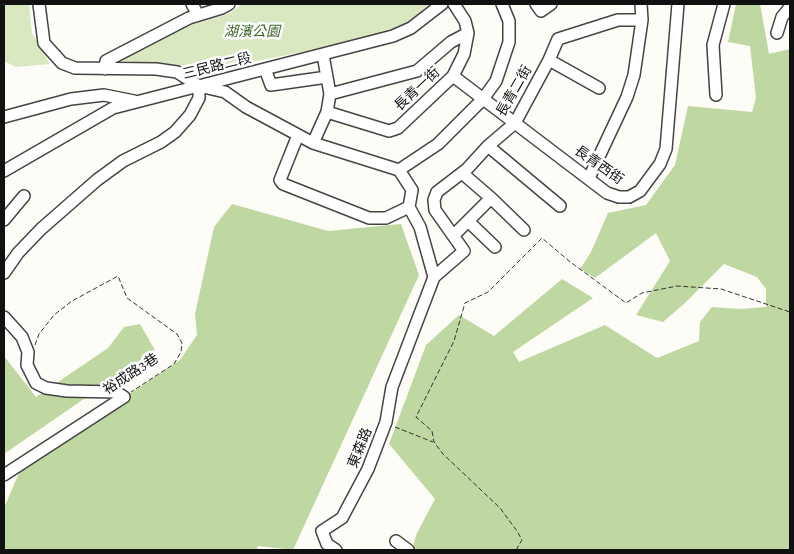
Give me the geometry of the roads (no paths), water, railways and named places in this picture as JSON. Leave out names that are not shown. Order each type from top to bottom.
[{"type":"street","points":[[39,4],[44,43],[62,63],[75,68],[177,72],[199,86],[225,92],[246,108],[313,143],[399,170],[412,190],[409,207],[420,227],[434,277],[464,251],[454,235],[491,198]]},
{"type":"street","points":[[192,4],[198,15]]},
{"type":"street","points":[[105,69],[106,60],[198,15],[229,4]]},
{"type":"street","name":"三民路二段","points":[[4,172],[113,108],[393,36],[411,28],[442,4]]},
{"type":"street","points":[[330,94],[417,71],[451,42],[468,33],[466,21],[454,4]]},
{"type":"street","points":[[399,170],[438,144],[484,99],[496,81],[509,42],[509,21],[502,4]]},
{"type":"street","points":[[536,4],[542,11],[551,4]]},
{"type":"street","points":[[589,178],[627,97],[634,75],[642,20],[641,4]]},
{"type":"street","name":"長青西街","points":[[453,76],[607,193],[619,198],[628,197],[640,191],[660,164],[666,148],[678,4]]},
{"type":"street","points":[[716,95],[714,45],[724,4]]},
{"type":"street","points":[[777,33],[782,18],[790,7]]},
{"type":"street","points":[[549,60],[558,39],[618,20],[642,20]]},
{"type":"street","name":"長青一街","points":[[327,112],[389,131],[398,128],[453,76],[464,54],[468,33]]},
{"type":"street","points":[[313,143],[327,112],[330,94],[323,55]]},
{"type":"street","name":"長青二街","points":[[454,235],[435,210],[434,200],[437,192],[462,173],[488,146],[515,123],[549,60],[599,88]]},
{"type":"street","points":[[265,69],[271,85],[327,77]]},
{"type":"street","points":[[4,273],[34,236],[97,180],[123,161],[161,142],[175,132],[190,115],[199,98],[199,86]]},
{"type":"street","points":[[4,117],[71,99],[104,95],[135,101]]},
{"type":"street","points":[[298,135],[280,180],[283,184],[369,218],[386,218],[409,207]]},
{"type":"street","points":[[488,146],[560,206]]},
{"type":"street","points":[[462,173],[524,230]]},
{"type":"street","points":[[4,220],[24,196]]},
{"type":"street","points":[[468,221],[496,247]]},
{"type":"street","name":"東森路","points":[[336,550],[327,544],[322,531],[342,518],[354,499],[386,422],[392,387],[434,277]]},
{"type":"street","name":"裕成路3巷","points":[[4,318],[22,337],[28,352],[28,365],[36,383],[46,388],[67,391],[116,392],[124,397],[4,475]]},
{"type":"street","points":[[396,541],[408,550]]},
{"type":"park label","name":"湖濱公園","points":[[252,32]]}]
